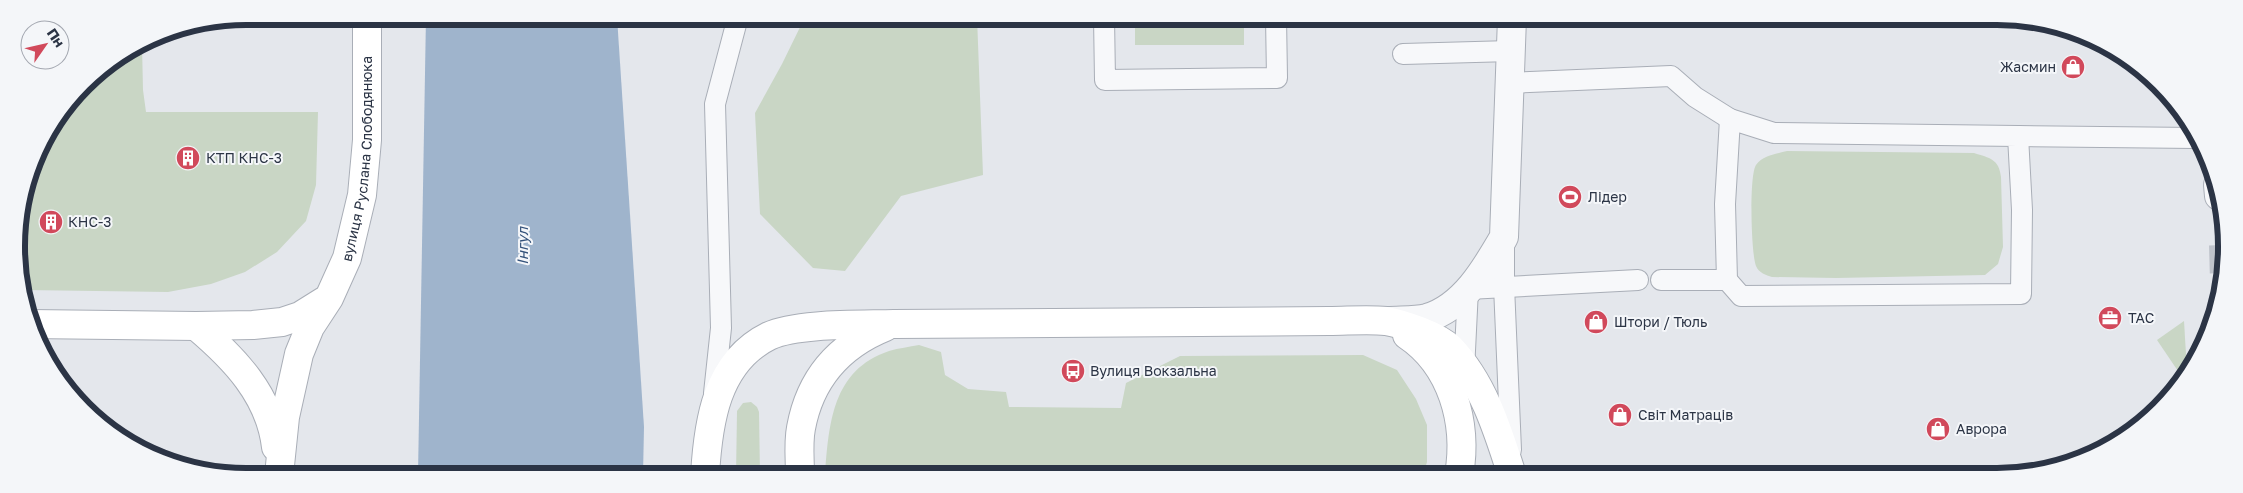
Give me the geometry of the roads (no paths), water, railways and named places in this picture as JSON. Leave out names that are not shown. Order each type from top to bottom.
[{"type":"main road","name":"вулиця Руслана Слободянюка","points":[[280,468],[285,417],[299,354],[310,327],[329,298],[346,258],[362,195],[367,140],[367,25]]},
{"type":"main road","points":[[39,324],[196,326],[282,322],[300,316],[329,298]]},
{"type":"main road","points":[[705,468],[712,413],[724,381],[742,355],[769,336],[799,329],[826,326],[894,324],[1387,321],[1423,332],[1448,346],[1464,366],[1481,394],[1495,424],[1510,468]]},
{"type":"main road","points":[[1387,321],[1414,340],[1436,363],[1452,392],[1461,423],[1462,455],[1460,468]]},
{"type":"main road","points":[[800,468],[800,430],[807,402],[819,379],[830,363],[846,349],[868,334],[894,324]]},
{"type":"main road","points":[[196,326],[229,355],[263,402],[275,436],[278,468]]},
{"type":"street","points":[[1387,321],[1426,318],[1452,307],[1487,266],[1504,237],[1512,25]]},
{"type":"lane","points":[[712,413],[720,328],[716,104],[736,25]]},
{"type":"lane","points":[[1104,25],[1105,80],[1277,78],[1276,25]]},
{"type":"lane","points":[[1403,54],[1511,51]]},
{"type":"lane","points":[[1510,83],[1671,76],[1695,97],[1730,119],[1774,133],[2189,138]]},
{"type":"lane","points":[[1730,119],[1725,204],[1727,280],[1741,296],[2022,294],[2022,210],[2018,136]]},
{"type":"lane","points":[[1504,237],[1504,286],[1512,468]]},
{"type":"lane","points":[[1461,423],[1468,289],[1638,280]]},
{"type":"lane","points":[[1661,280],[1727,280]]},
{"type":"water","name":"Інгул","points":[[426,25],[618,25],[644,427],[643,468],[418,468]]},
{"type":"place","name":"Жасмин","points":[[2073,67]]},
{"type":"place","name":"КТП КНС-3","points":[[188,158]]},
{"type":"place","name":"Лідер","points":[[1570,197]]},
{"type":"place","name":"КНС-3","points":[[51,222]]},
{"type":"place","name":"ТАС","points":[[2110,318]]},
{"type":"place","name":"Штори / Тюль","points":[[1596,322]]},
{"type":"place","name":"Вулиця Вокзальна","points":[[1073,371]]},
{"type":"place","name":"Світ Матраців","points":[[1620,415]]},
{"type":"place","name":"Аврора","points":[[1938,429]]}]
